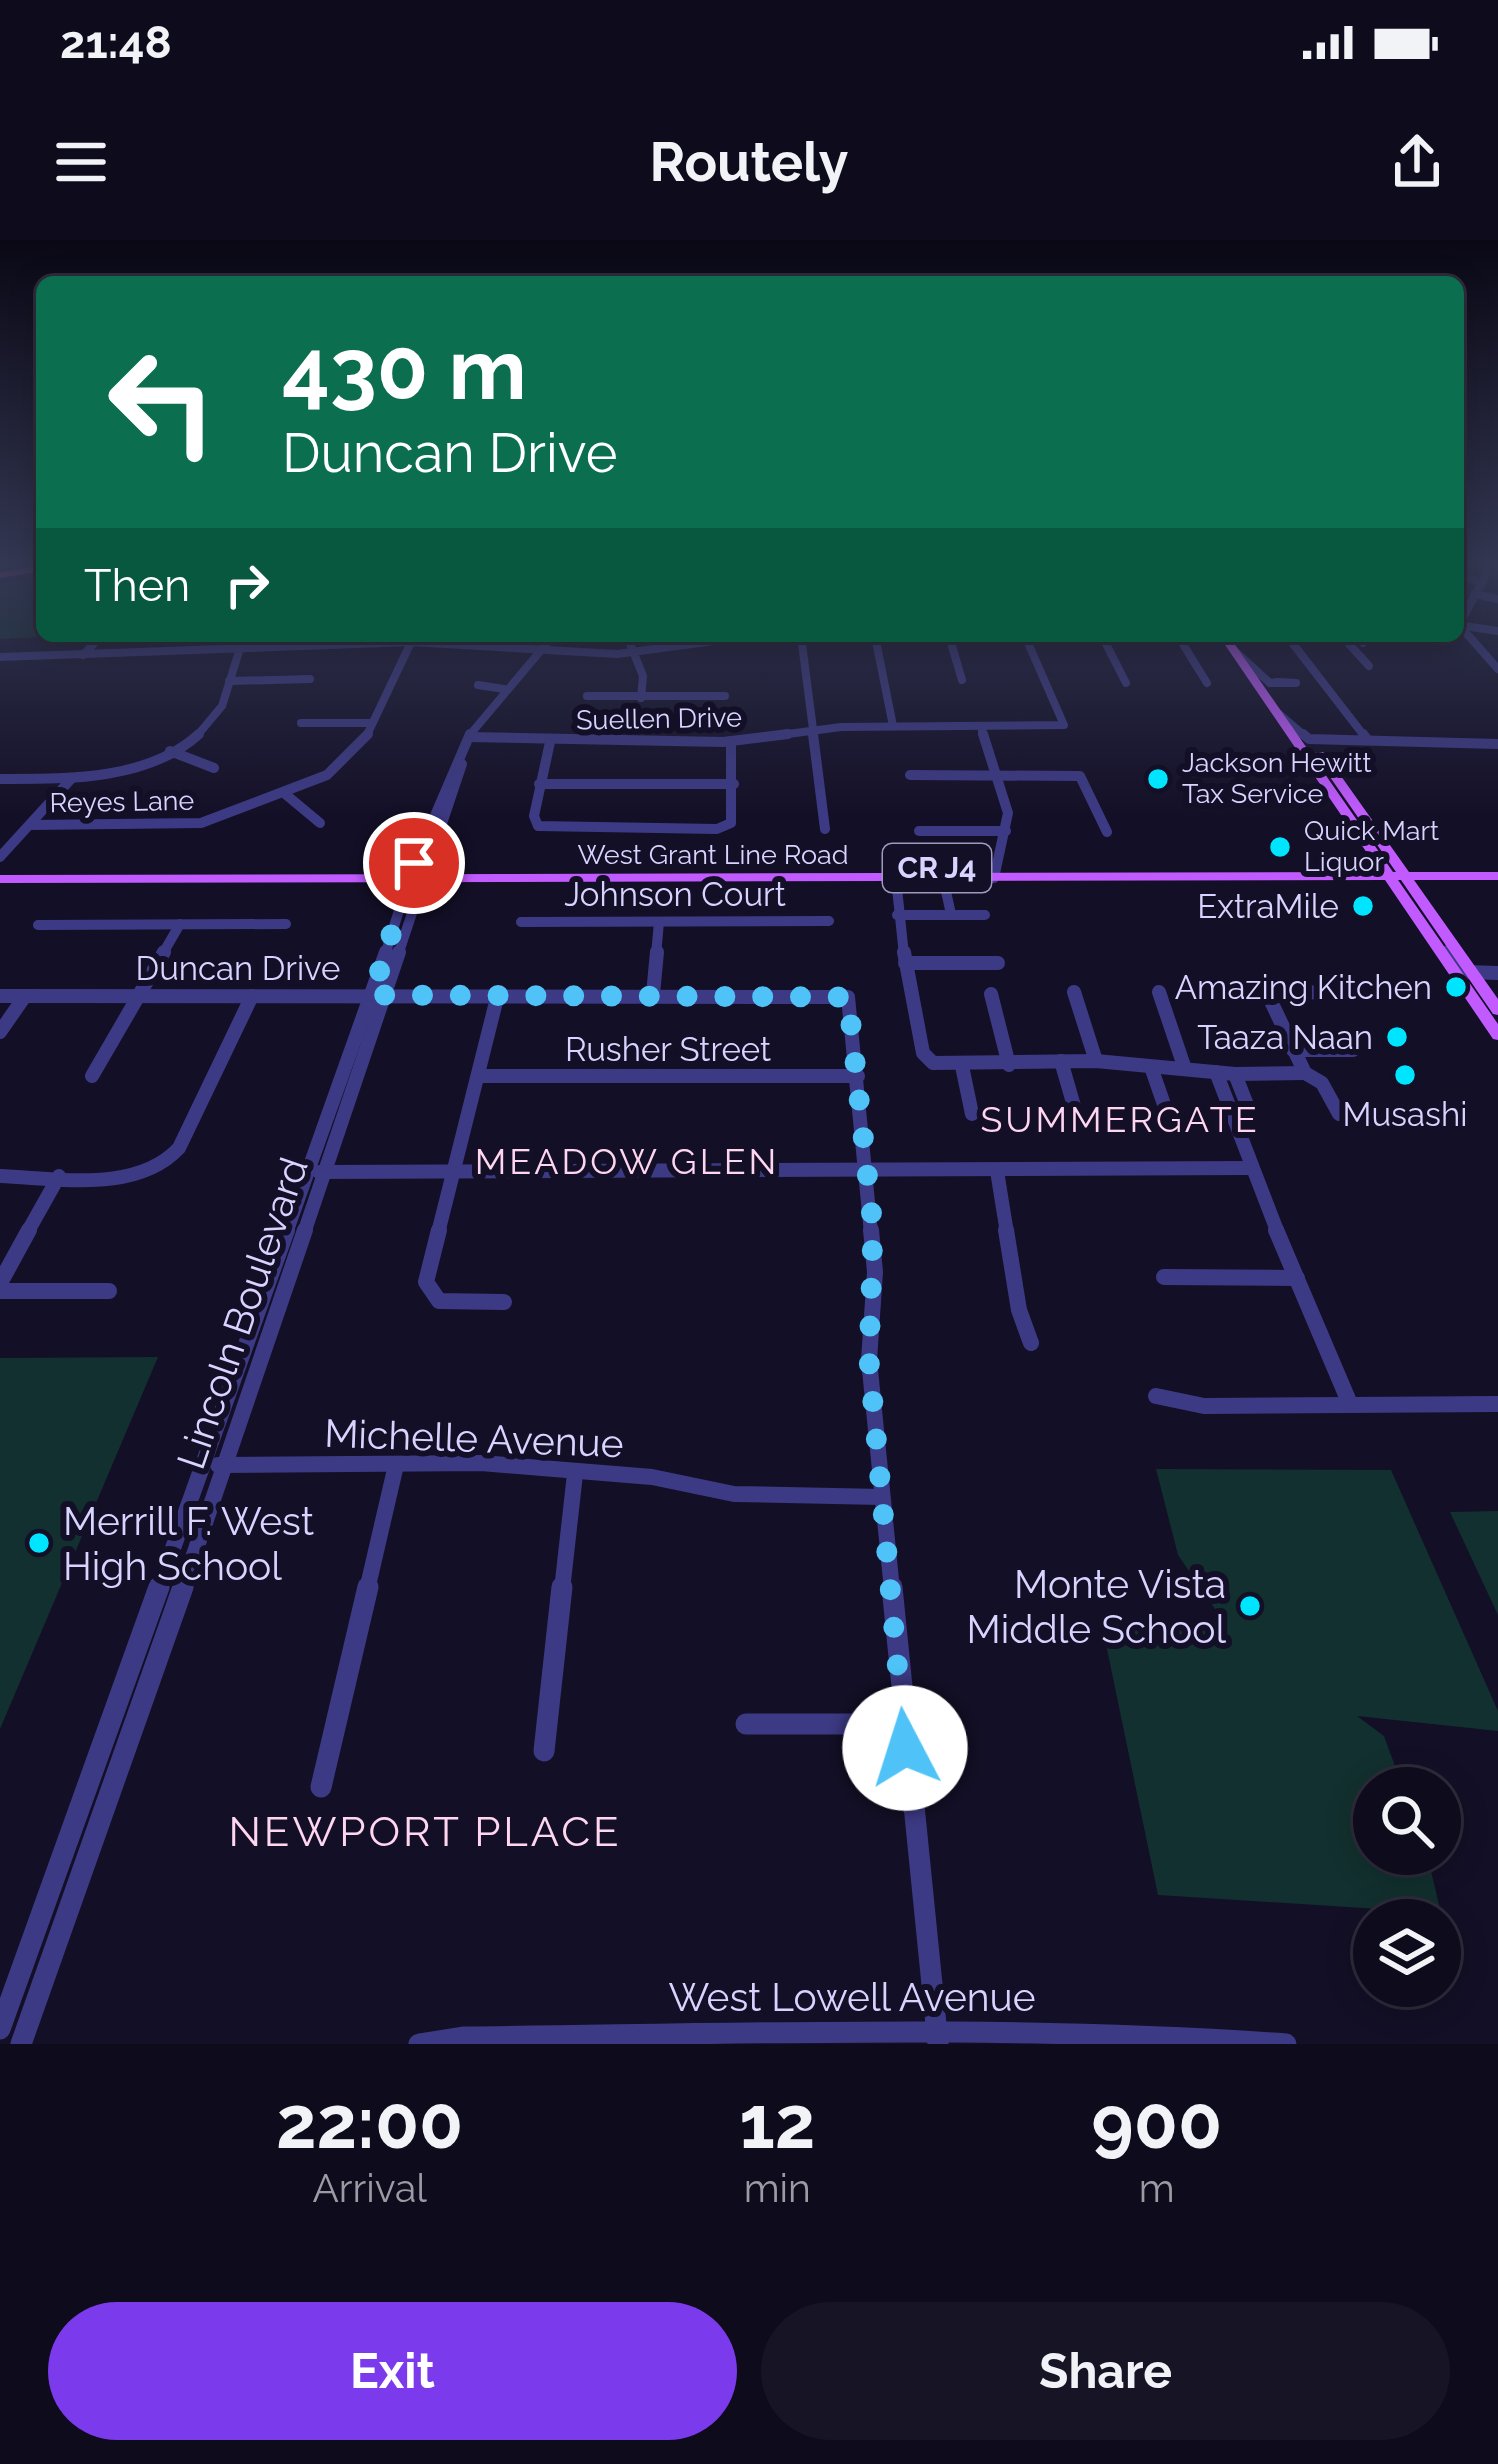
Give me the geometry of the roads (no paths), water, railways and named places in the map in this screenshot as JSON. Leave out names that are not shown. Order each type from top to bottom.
[{"type":"main road","points":[[1234,649],[1392,872],[1498,1010]]},
{"type":"main road","points":[[1245,649],[1309,739],[1432,939],[1498,1034]]},
{"type":"main road","name":"West Grant Line Road","points":[[997,873],[1112,878],[1498,866]]},
{"type":"main road","points":[[1112,878],[1138,868]]},
{"type":"main road","name":"West Grant Line Road","points":[[0,870],[896,874],[1138,868],[1498,877]]},
{"type":"main road","name":"West Grant Line Road","points":[[0,879],[418,874]]},
{"type":"street","points":[[83,655],[89,649]]},
{"type":"street","points":[[0,657],[185,649]]},
{"type":"street","points":[[0,779],[72,778],[134,766],[170,751],[211,723],[240,649]]},
{"type":"street","name":"Reyes Lane","points":[[30,825],[201,823],[284,793],[346,764],[373,723],[407,649]]},
{"type":"street","points":[[532,649],[631,653],[653,649]]},
{"type":"street","points":[[630,649],[643,676],[641,698]]},
{"type":"street","points":[[719,654],[720,649]]},
{"type":"street","points":[[802,649],[825,829]]},
{"type":"street","points":[[878,649],[893,726]]},
{"type":"street","points":[[953,649],[962,680]]},
{"type":"street","name":"Suellen Drive","points":[[470,737],[550,742],[731,741],[809,730],[1064,725],[1031,649]]},
{"type":"street","points":[[1109,649],[1126,683]]},
{"type":"street","points":[[1186,649],[1207,683]]},
{"type":"street","points":[[1297,649],[1367,739]]},
{"type":"street","points":[[1360,649],[1369,666]]},
{"type":"street","name":"Lincoln Boulevard","points":[[0,2029],[317,1172],[470,737],[504,689],[542,650]]},
{"type":"street","points":[[1236,652],[1270,683],[1324,683]]},
{"type":"street","points":[[229,681],[310,680]]},
{"type":"street","points":[[478,685],[504,689]]},
{"type":"street","points":[[586,696],[725,696]]},
{"type":"street","points":[[1278,712],[1309,739],[1498,744]]},
{"type":"street","points":[[301,723],[373,723]]},
{"type":"street","points":[[981,727],[1008,813],[997,873]]},
{"type":"street","points":[[550,742],[534,816],[538,826],[554,830],[702,830],[730,823],[731,741]]},
{"type":"street","points":[[170,751],[214,768]]},
{"type":"street","points":[[910,776],[1080,776],[1107,832]]},
{"type":"street","points":[[0,857],[72,778]]},
{"type":"street","points":[[539,784],[734,784]]},
{"type":"street","points":[[284,793],[320,823]]},
{"type":"street","points":[[0,870],[32,830],[30,825]]},
{"type":"street","points":[[919,830],[1006,831]]},
{"type":"street","points":[[896,874],[897,915],[926,1058],[962,1066],[1096,1060],[1235,1074],[1305,1073]]},
{"type":"street","points":[[945,887],[951,914]]},
{"type":"street","points":[[897,915],[985,915]]},
{"type":"street","name":"Johnson Court","points":[[521,922],[829,921]]},
{"type":"street","points":[[653,994],[659,922]]},
{"type":"street","points":[[92,1076],[180,924]]},
{"type":"street","points":[[38,925],[286,924]]},
{"type":"street","points":[[1432,939],[1472,973],[1498,973]]},
{"type":"street","points":[[905,963],[998,963]]},
{"type":"street","points":[[1074,992],[1096,1060]]},
{"type":"street","points":[[1160,992],[1166,1024],[1185,1069]]},
{"type":"street","points":[[1319,992],[1268,995],[1305,1073],[1322,1084],[1339,1114]]},
{"type":"street","points":[[498,994],[426,1282],[439,1301],[504,1302]]},
{"type":"street","name":"Duncan Drive","points":[[0,996],[836,994],[851,1002],[858,1076]]},
{"type":"street","points":[[991,994],[1009,1066]]},
{"type":"street","points":[[0,1032],[25,996]]},
{"type":"street","points":[[0,1176],[150,1174],[173,1159],[252,996]]},
{"type":"street","points":[[1223,1037],[1353,1050]]},
{"type":"street","points":[[1061,1061],[1076,1113]]},
{"type":"street","points":[[962,1066],[972,1114]]},
{"type":"street","points":[[1151,1067],[1167,1113]]},
{"type":"street","points":[[1216,1072],[1250,1168],[1350,1404]]},
{"type":"street","points":[[1235,1074],[1251,1115]]},
{"type":"street","name":"Rusher Street","points":[[478,1076],[858,1076]]},
{"type":"street","points":[[858,1076],[875,1272],[869,1360],[937,2037]]},
{"type":"street","points":[[317,1172],[1250,1168]]},
{"type":"street","points":[[997,1171],[1019,1310],[1031,1343]]},
{"type":"street","name":"Lincoln Boulevard","points":[[21,2044],[226,1465],[317,1172]]},
{"type":"street","points":[[59,1176],[0,1287],[109,1292]]},
{"type":"street","points":[[1164,1277],[1297,1277]]},
{"type":"street","points":[[1156,1396],[1204,1406],[1498,1404]]},
{"type":"street","name":"Michelle Avenue","points":[[205,1465],[482,1463],[652,1478],[750,1496],[882,1497]]},
{"type":"street","points":[[321,1787],[396,1465]]},
{"type":"street","points":[[544,1750],[574,1474]]},
{"type":"street","points":[[746,1724],[902,1724]]},
{"type":"street","name":"West Lowell Avenue","points":[[419,2044],[463,2037],[1136,2033],[1286,2044]]},
{"type":"place","name":"Jackson Hewitt Tax Service","points":[[1158,779]]},
{"type":"place","name":"Quick Mart Liquor","points":[[1280,847]]},
{"type":"place","name":"ExtraMile","points":[[1363,906]]},
{"type":"place","name":"Amazing Kitchen","points":[[1456,987]]},
{"type":"place","name":"Taaza Naan","points":[[1397,1037]]},
{"type":"place","name":"Musashi","points":[[1405,1075]]},
{"type":"place","name":"Merrill F. West High School","points":[[39,1543]]},
{"type":"place","name":"Monte Vista Middle School","points":[[1250,1606]]},
{"type":"district","name":"SUMMERGATE","points":[[1120,1119]]},
{"type":"district","name":"MEADOW GLEN","points":[[627,1161]]},
{"type":"district","name":"NEWPORT PLACE","points":[[425,1831]]}]
